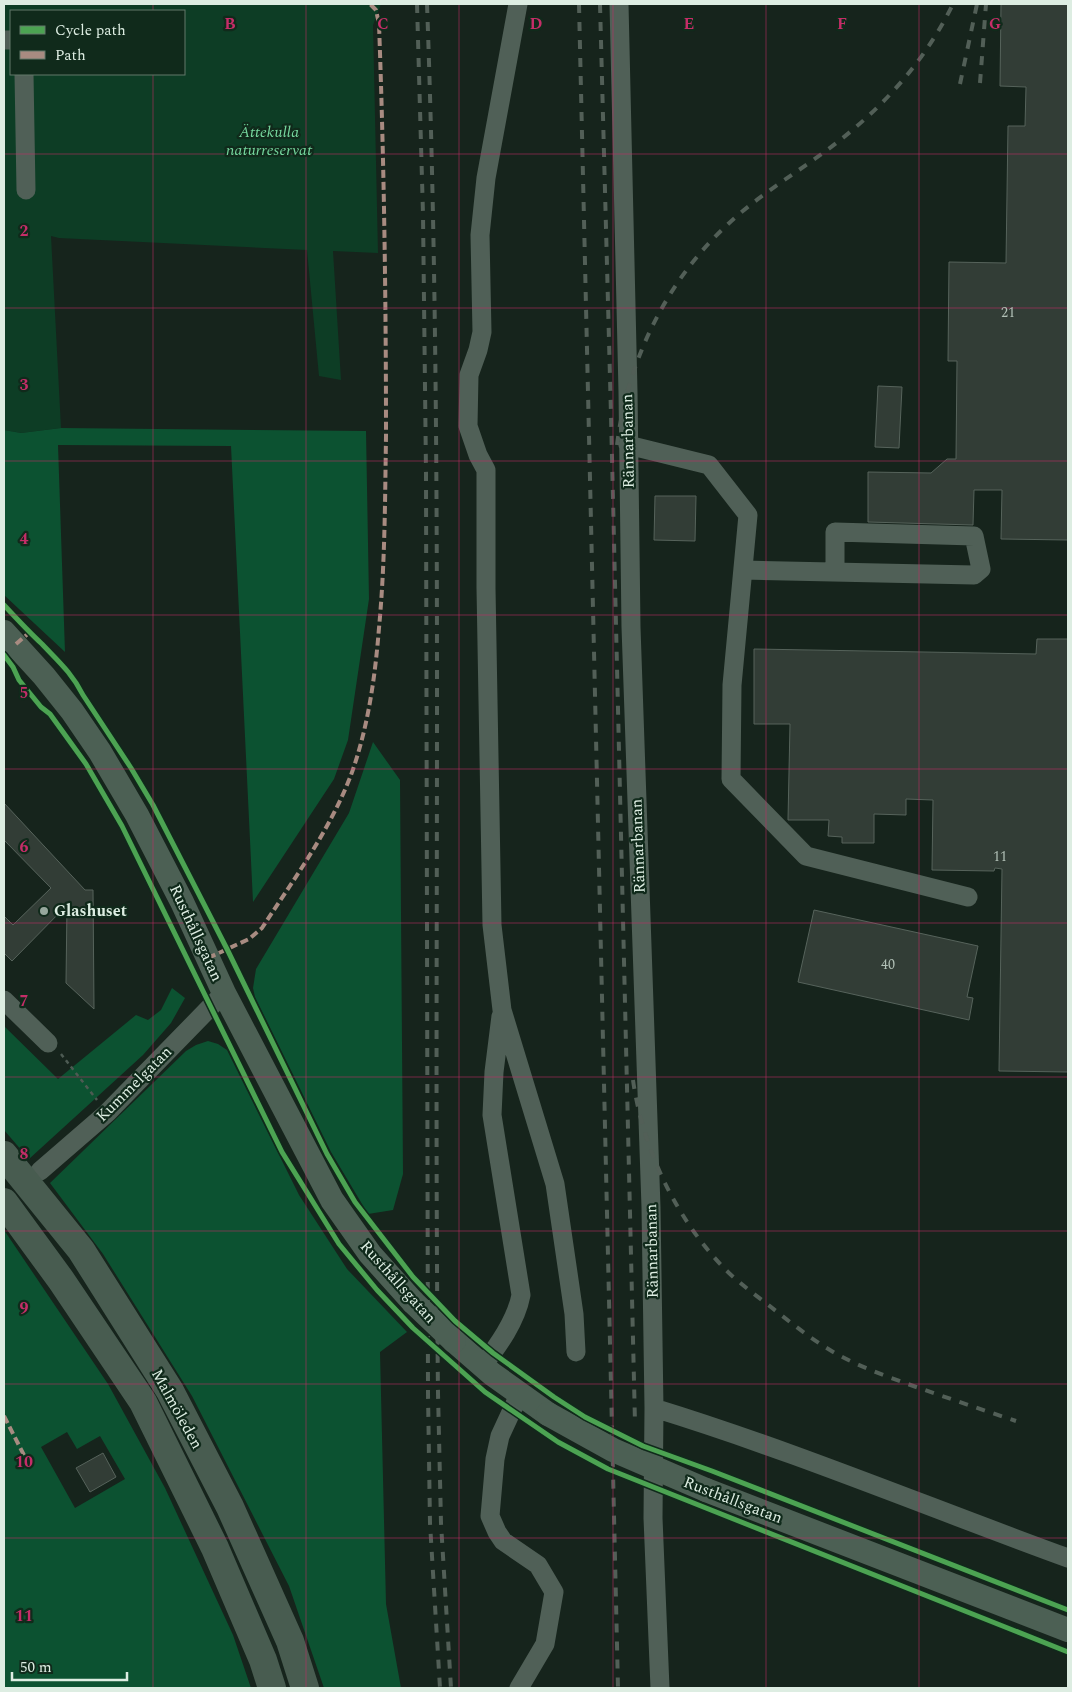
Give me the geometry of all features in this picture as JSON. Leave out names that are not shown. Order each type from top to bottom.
[{"type":"highway","name":"Malmöleden","points":[[4,1155],[81,1250],[170,1391],[230,1507],[290,1641],[306,1688]]},
{"type":"highway","name":"Malmöleden","points":[[4,1202],[61,1280],[143,1402],[215,1548],[263,1660],[272,1688]]},
{"type":"main road","name":"Rusthållsgatan","points":[[4,632],[44,676],[100,752],[146,832],[182,902],[224,993],[332,1200],[370,1254],[413,1302],[454,1342],[519,1395],[548,1414],[613,1450],[706,1490],[1068,1630]]},
{"type":"street","points":[[518,4],[486,178],[480,235],[482,332],[469,375],[468,426],[486,470],[486,588],[492,925],[502,1010],[555,1184],[574,1314],[576,1352]]},
{"type":"street","name":"Rännarbanan","points":[[619,4],[630,627],[651,1206],[654,1518],[660,1688]]},
{"type":"street","points":[[24,75],[26,190]]},
{"type":"street","points":[[628,445],[709,465],[748,514],[732,685],[731,779],[806,856],[968,897]]},
{"type":"street","points":[[743,570],[835,572],[974,575],[981,568],[974,536],[835,532],[835,572]]},
{"type":"street","name":"Kummelgatan","points":[[40,1171],[107,1113],[224,993]]},
{"type":"street","points":[[4,1000],[55,1048]]},
{"type":"street","points":[[482,1366],[503,1336],[518,1309],[521,1295],[492,1115],[494,1072],[502,1010]]},
{"type":"street","points":[[519,1395],[500,1436],[495,1459],[490,1516],[503,1541],[538,1566],[554,1592],[545,1644],[519,1688]]},
{"type":"street","points":[[654,1408],[727,1432],[1068,1558]]},
{"type":"path","points":[[55,1048],[107,1113]]},
{"type":"green space","name":"Ättekulla naturreservat","points":[[4,4],[381,4],[373,25],[378,253],[333,251],[341,380],[319,376],[307,250],[59,238],[51,236],[61,428],[21,433],[4,430]]},
{"type":"green space","points":[[61,428],[366,431],[369,599],[348,740],[334,779],[253,902],[231,446],[58,445],[65,652],[4,595],[4,430],[21,433]]},
{"type":"green space","points":[[373,742],[400,780],[403,1174],[393,1210],[368,1214],[331,1152],[255,997],[253,988],[256,969],[349,813]]},
{"type":"green space","points":[[172,988],[185,998],[171,1023],[143,1055],[29,1159],[4,1130],[4,1026],[58,1079],[136,1015],[148,1020],[161,1010]]},
{"type":"green space","points":[[208,1041],[218,1044],[227,1050],[299,1195],[347,1269],[407,1332],[380,1352],[386,1604],[401,1688],[324,1688],[289,1586],[192,1396],[103,1254],[50,1183],[186,1051]]},
{"type":"green space","points":[[4,1230],[108,1384],[165,1488],[233,1635],[251,1688],[4,1688]],"holes":[[[67,1432],[77,1449],[100,1436],[125,1479],[75,1508],[41,1447]]]},
{"type":"building","points":[[1001,4],[1068,4],[1068,540],[1001,539],[1002,490],[974,490],[973,525],[868,522],[868,472],[931,473],[947,459],[956,459],[957,361],[948,361],[949,262],[1006,263],[1008,126],[1025,126],[1026,87],[1000,86]]},
{"type":"building","points":[[878,386],[902,387],[899,448],[875,447]]},
{"type":"building","points":[[655,496],[696,496],[695,541],[654,540]]},
{"type":"building","points":[[1037,639],[1068,639],[1068,1072],[999,1071],[1002,869],[995,868],[994,871],[932,870],[933,800],[906,799],[906,815],[874,814],[874,843],[842,843],[842,837],[828,836],[829,820],[788,820],[790,724],[754,724],[754,649],[1036,654]]},
{"type":"building","name":"Glashuset","points":[[4,803],[85,890],[93,890],[94,1009],[66,983],[67,905],[12,961],[4,953],[4,916],[13,925],[51,888],[4,840]]},
{"type":"building","points":[[814,910],[978,946],[967,997],[973,998],[969,1020],[798,982]]},
{"type":"building","points":[[103,1453],[116,1477],[90,1492],[76,1468]]},
{"type":"railway","points":[[417,4],[423,214],[426,472],[428,1393],[430,1523],[440,1688]]},
{"type":"railway","points":[[427,4],[432,178],[437,525],[438,1393],[441,1523],[451,1688]]},
{"type":"railway","points":[[579,4],[618,1688]]},
{"type":"railway","points":[[600,4],[635,1423]]},
{"type":"railway","points":[[617,445],[622,414],[630,384],[652,326],[667,299],[704,248],[737,216],[843,138],[880,104],[928,47],[953,4]]},
{"type":"railway","points":[[960,84],[977,4]]},
{"type":"railway","points":[[980,83],[986,4]]},
{"type":"railway","points":[[633,1080],[645,1133],[654,1159],[666,1184],[694,1232],[729,1273],[805,1333],[845,1358],[898,1380],[1016,1421]]},
{"type":"marked path","points":[[208,958],[249,939],[262,928],[311,854],[333,815],[351,775],[370,703],[377,647],[382,580],[386,436],[386,333],[379,24],[376,10],[370,4]]},
{"type":"marked path","points":[[16,644],[30,632]]},
{"type":"marked path","points":[[4,1416],[29,1465]]},
{"type":"cycle path","points":[[4,605],[74,680],[153,805],[227,949],[327,1154],[355,1202],[413,1277],[455,1321],[493,1353],[554,1397],[585,1417],[643,1446],[712,1471],[1068,1610]]},
{"type":"cycle path","points":[[4,655],[13,667],[19,680],[41,707],[50,714],[86,764],[122,826],[282,1152],[339,1244],[377,1290],[413,1328],[485,1392],[558,1442],[608,1469],[1068,1652]]},
{"type":"place","name":"Glashuset","points":[[44,911]]}]
